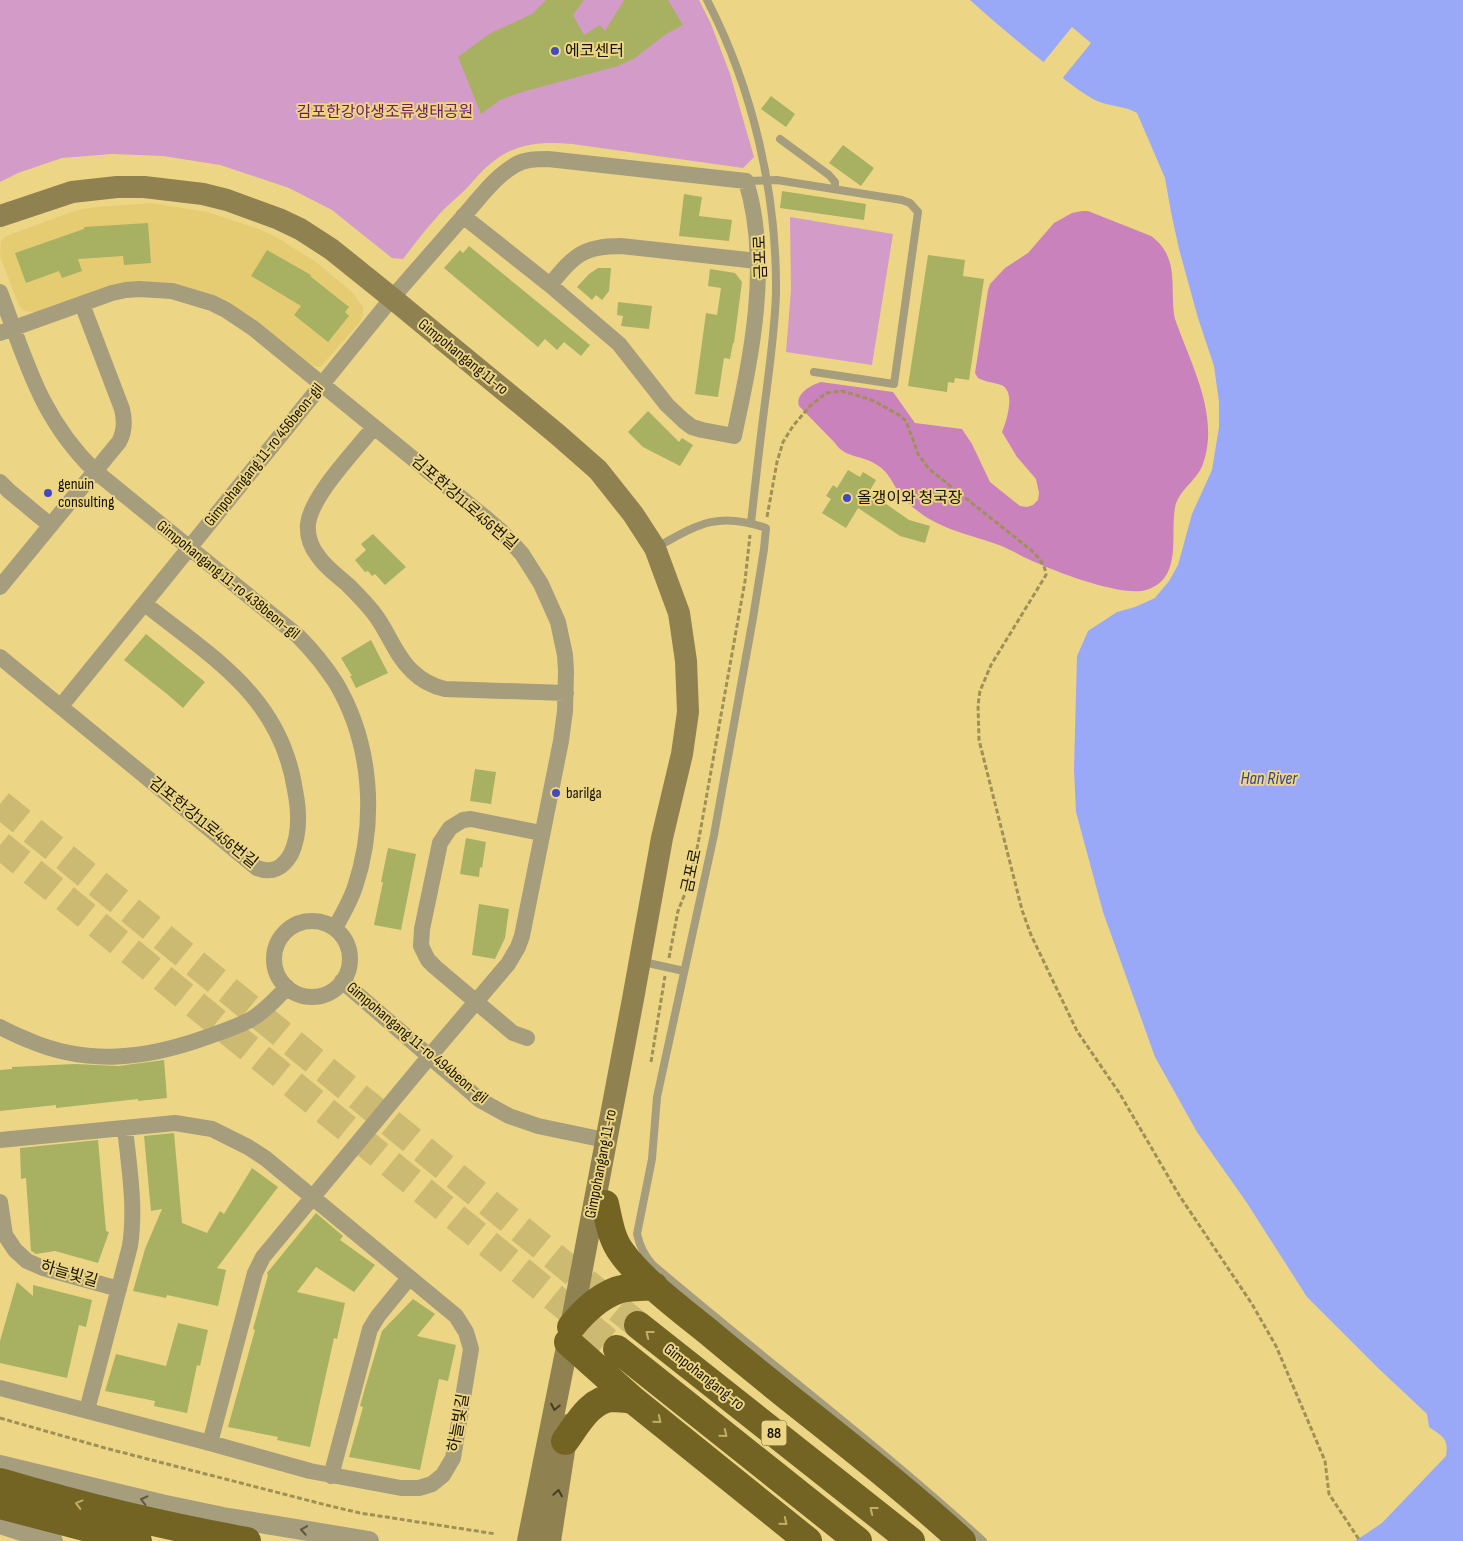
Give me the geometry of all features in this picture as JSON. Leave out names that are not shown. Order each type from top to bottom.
[{"type":"highway","points":[[605,1204],[614,1241],[628,1262],[762,1378],[863,1458],[962,1541]]},
{"type":"highway","points":[[654,1286],[625,1288],[606,1296],[576,1333],[633,1400],[808,1541]]},
{"type":"highway","name":"Gimpohangang-ro","points":[[638,1325],[911,1541]]},
{"type":"highway","name":"Gimpohangang-ro","points":[[618,1349],[858,1541]]},
{"type":"highway","points":[[565,1441],[584,1415],[600,1402],[612,1398],[633,1400]]},
{"type":"highway","points":[[0,1482],[125,1516],[246,1541]]},
{"type":"highway","points":[[0,1505],[138,1541]]},
{"type":"main road","name":"Gimpohangang 11-ro","points":[[0,216],[72,192],[93,188],[144,187],[203,194],[252,208],[300,229],[331,249],[392,298],[598,470],[634,514],[655,548],[679,613],[686,661],[688,712],[675,788],[658,965],[528,1541]]},
{"type":"main road","name":"Gimpohangang 11-ro","points":[[550,1541],[565,1441],[576,1333],[605,1140],[662,838],[675,788]]},
{"type":"street","name":"Gimpohangang 11-ro 456beon-gil","points":[[60,706],[392,298],[491,185],[515,164],[535,159],[548,159],[746,181]]},
{"type":"street","points":[[463,216],[550,285],[619,344],[667,404],[684,421],[692,427],[702,430],[734,436],[754,330],[758,261],[752,202],[746,181]]},
{"type":"street","points":[[550,285],[568,262],[594,248],[606,246],[758,261]]},
{"type":"street","name":"김포한강11로456번길","points":[[7,330],[112,294],[138,289],[172,291],[212,303],[239,317],[501,530],[522,554],[541,584],[558,622],[565,655],[566,693],[560,741],[526,916],[518,947],[508,964],[429,1057]]},
{"type":"street","name":"Gimpohangang 11-ro 438beon-gil","points":[[0,292],[7,330],[39,396],[64,437],[77,454],[189,548],[279,619],[304,642],[336,684],[346,703],[361,746],[366,771],[369,808],[367,831],[355,888],[335,928]]},
{"type":"street","points":[[0,587],[119,442],[122,435],[125,418],[82,304]]},
{"type":"street","points":[[374,427],[323,490],[312,508],[308,537],[318,558],[366,604],[382,625],[405,663],[428,683],[445,688],[566,693]]},
{"type":"street","points":[[0,482],[50,525]]},
{"type":"street","name":"김포한강11로456번길","points":[[0,657],[257,868],[274,870],[285,862],[291,853],[295,842],[297,818],[297,799],[289,760],[283,742],[263,708],[237,678],[144,604]]},
{"type":"street","points":[[527,1038],[512,1033],[428,960],[421,946],[422,929],[440,843],[450,828],[463,820],[472,819],[541,834]]},
{"type":"street","points":[[313,921],[335,928],[346,941],[350,953],[349,966],[342,980],[336,988],[324,994],[312,996],[299,994],[287,987],[280,979],[275,968],[276,946],[282,936],[290,928],[300,923],[313,921]]},
{"type":"street","name":"Gimpohangang 11-ro 494beon-gil","points":[[342,980],[480,1100],[509,1116],[538,1126],[605,1140]]},
{"type":"street","points":[[0,1027],[34,1042],[76,1055],[120,1057],[148,1054],[178,1048],[250,1020],[270,1005],[287,987]]},
{"type":"street","points":[[210,1443],[255,1273],[263,1257],[429,1057]]},
{"type":"street","name":"하늘빛길","points":[[0,1140],[175,1123],[212,1129],[265,1158],[456,1316],[466,1332],[471,1349],[453,1458],[443,1475],[432,1484],[419,1488],[401,1488],[331,1476],[0,1388]]},
{"type":"street","name":"하늘빛길","points":[[87,1410],[133,1229],[133,1210],[125,1128]]},
{"type":"street","name":"하늘빛길","points":[[0,1202],[5,1235],[15,1250],[27,1261],[43,1268],[119,1289]]},
{"type":"street","points":[[331,1476],[370,1330],[378,1316],[409,1278]]},
{"type":"street","points":[[0,1464],[161,1504],[369,1541]]},
{"type":"street","points":[[0,1524],[53,1541]]},
{"type":"lane","name":"금포로","points":[[707,0],[728,45],[756,134],[766,179],[775,248],[776,293],[774,327],[751,523]]},
{"type":"lane","points":[[780,139],[830,174],[835,182],[835,189]]},
{"type":"lane","points":[[746,181],[766,179],[902,200],[916,207],[918,212],[894,384],[814,372]]},
{"type":"lane","points":[[655,548],[704,523],[717,520],[751,523],[766,528]]},
{"type":"lane","name":"금포로","points":[[766,528],[753,618],[714,835],[657,1097],[652,1159],[637,1234],[639,1245],[646,1258],[653,1265],[739,1338],[877,1448],[983,1541]]},
{"type":"lane","points":[[658,965],[684,971]]},
{"type":"path","points":[[766,528],[777,462],[788,432],[819,397],[833,390],[842,391],[872,400],[906,421],[918,454],[929,469],[1031,550],[1045,568],[1046,575],[991,665],[980,691],[978,705],[979,740],[1022,910],[1031,935],[1078,1031],[1120,1094],[1194,1218],[1252,1304],[1276,1346],[1324,1461],[1331,1499],[1360,1541]]},
{"type":"path","points":[[651,1063],[658,965],[688,886],[698,844],[745,581],[751,523]]},
{"type":"path","points":[[0,1418],[114,1450],[360,1513],[496,1534]]},
{"type":"shaded area","points":[[152,203],[207,212],[257,228],[276,237],[316,262],[352,292],[363,307],[361,321],[324,363],[320,367],[316,367],[171,283],[134,281],[35,312],[24,311],[19,306],[0,256],[1,241],[6,236],[77,210]]},
{"type":"shaded area","points":[[1088,211],[1151,236],[1167,254],[1172,274],[1175,319],[1195,372],[1206,409],[1208,427],[1207,446],[1203,464],[1197,476],[1180,496],[1175,508],[1170,567],[1158,584],[1146,590],[1122,590],[1075,578],[1032,561],[999,545],[937,523],[906,501],[881,468],[872,462],[849,454],[839,448],[799,406],[798,402],[805,391],[821,382],[893,392],[915,423],[962,429],[972,444],[990,482],[1020,506],[1027,507],[1033,505],[1038,500],[1039,493],[1036,479],[1017,457],[1002,432],[1009,406],[1006,388],[978,378],[975,373],[988,290],[990,284],[1005,268],[1028,253],[1054,223],[1072,213]]},
{"type":"green space","name":"김포한강야생조류생태공원","points":[[0,0],[699,0],[711,24],[730,74],[754,157],[743,168],[572,144],[528,145],[508,152],[483,171],[440,213],[403,259],[392,258],[332,210],[289,188],[220,165],[163,156],[112,154],[62,158],[18,173],[0,182]]},
{"type":"green space","points":[[790,217],[893,234],[872,365],[786,352],[791,290]]},
{"type":"water","name":"Han River","points":[[970,0],[1463,0],[1463,1541],[1355,1541],[1382,1523],[1446,1456],[1447,1450],[1444,1438],[1429,1427],[1427,1414],[1307,1297],[1247,1203],[1197,1132],[1155,1057],[1103,912],[1076,812],[1074,770],[1077,656],[1088,631],[1117,612],[1135,607],[1155,598],[1169,581],[1178,565],[1192,514],[1212,470],[1219,427],[1219,402],[1214,366],[1198,318],[1179,249],[1165,178],[1137,113],[1132,110],[1098,102],[1079,90]]},
{"type":"pier","points":[[1072,27],[1091,43],[1061,80],[1042,64]]},
{"type":"building","name":"에코센터","points":[[546,0],[584,0],[573,15],[584,35],[600,25],[605,31],[624,0],[668,0],[683,25],[666,34],[635,58],[618,66],[522,92],[500,100],[481,114],[458,57],[489,34],[532,14]]},
{"type":"building","points":[[771,96],[795,114],[786,127],[761,109]]},
{"type":"building","points":[[843,145],[874,168],[861,186],[829,163]]},
{"type":"building","points":[[782,191],[866,204],[864,220],[780,208]]},
{"type":"building","points":[[684,194],[702,197],[699,216],[732,220],[729,241],[679,236]]},
{"type":"building","points":[[148,223],[151,263],[124,265],[123,256],[78,259],[82,271],[62,278],[59,271],[26,283],[15,253],[84,229],[84,227]]},
{"type":"building","points":[[469,246],[590,345],[581,356],[564,342],[557,350],[545,339],[538,347],[444,268],[460,250],[463,253]]},
{"type":"building","points":[[267,250],[311,275],[349,307],[345,312],[349,316],[328,342],[294,315],[301,306],[251,276]]},
{"type":"building","points":[[928,255],[965,260],[963,276],[984,279],[969,380],[955,378],[954,383],[948,382],[947,392],[908,386]]},
{"type":"building","points":[[598,268],[611,268],[609,291],[602,300],[596,295],[592,300],[577,287],[589,274]]},
{"type":"building","points":[[710,269],[735,273],[742,282],[734,343],[730,359],[724,358],[718,397],[695,394],[706,313],[717,315],[721,288],[708,286]]},
{"type":"building","points":[[618,302],[652,306],[649,329],[621,326],[623,316],[617,315]]},
{"type":"building","points":[[648,411],[679,442],[682,438],[693,445],[680,466],[643,447],[628,432]]},
{"type":"building","points":[[848,470],[860,477],[863,472],[876,480],[869,492],[909,520],[930,526],[925,543],[900,536],[858,508],[846,528],[822,513],[831,499],[826,496],[833,485],[837,488]]},
{"type":"building","points":[[373,534],[406,567],[385,585],[375,574],[372,576],[368,571],[365,572],[355,560],[366,550],[361,544]]},
{"type":"building","points":[[146,634],[205,682],[183,708],[124,660]]},
{"type":"building","points":[[371,640],[388,673],[356,688],[350,676],[352,676],[341,658]]},
{"type":"building","points":[[475,769],[496,772],[491,804],[470,801]]},
{"type":"building","points":[[466,838],[486,842],[479,877],[460,874]]},
{"type":"building","points":[[388,848],[416,854],[401,930],[374,925]]},
{"type":"building","points":[[479,904],[509,909],[505,938],[495,959],[472,955]]},
{"type":"building","points":[[164,1060],[167,1098],[138,1101],[138,1099],[56,1108],[56,1105],[0,1111],[0,1070],[12,1069],[12,1067],[75,1064],[118,1066]]},
{"type":"building","points":[[174,1133],[182,1223],[207,1233],[220,1211],[224,1214],[252,1168],[278,1187],[217,1268],[226,1270],[218,1306],[167,1295],[166,1298],[133,1291],[145,1249],[162,1209],[151,1211],[144,1136]]},
{"type":"building","points":[[98,1140],[106,1231],[109,1232],[98,1263],[55,1251],[36,1254],[31,1251],[26,1178],[21,1179],[20,1148]]},
{"type":"building","points":[[316,1213],[343,1236],[340,1240],[375,1265],[354,1292],[316,1267],[297,1292],[345,1303],[337,1339],[334,1338],[310,1447],[277,1440],[278,1437],[228,1427],[255,1330],[253,1329],[267,1273]]},
{"type":"building","points":[[17,1282],[33,1296],[33,1285],[92,1300],[86,1327],[79,1325],[67,1378],[0,1363],[0,1341]]},
{"type":"building","points":[[413,1299],[435,1314],[417,1336],[456,1345],[448,1381],[439,1379],[420,1470],[349,1457],[363,1407],[360,1406],[382,1331]]},
{"type":"building","points":[[178,1323],[208,1330],[200,1366],[197,1365],[187,1413],[154,1406],[155,1401],[105,1391],[116,1354],[166,1366]]},
{"type":"tunnel","points":[[0,804],[638,1325]]},
{"type":"tunnel","points":[[0,845],[617,1349]]},
{"type":"place","name":"에코센터","points":[[555,51]]},
{"type":"place","name":"genuin consulting","points":[[48,493]]},
{"type":"place","name":"올갱이와 청국장","points":[[847,498]]},
{"type":"place","name":"barilga","points":[[556,793]]}]
